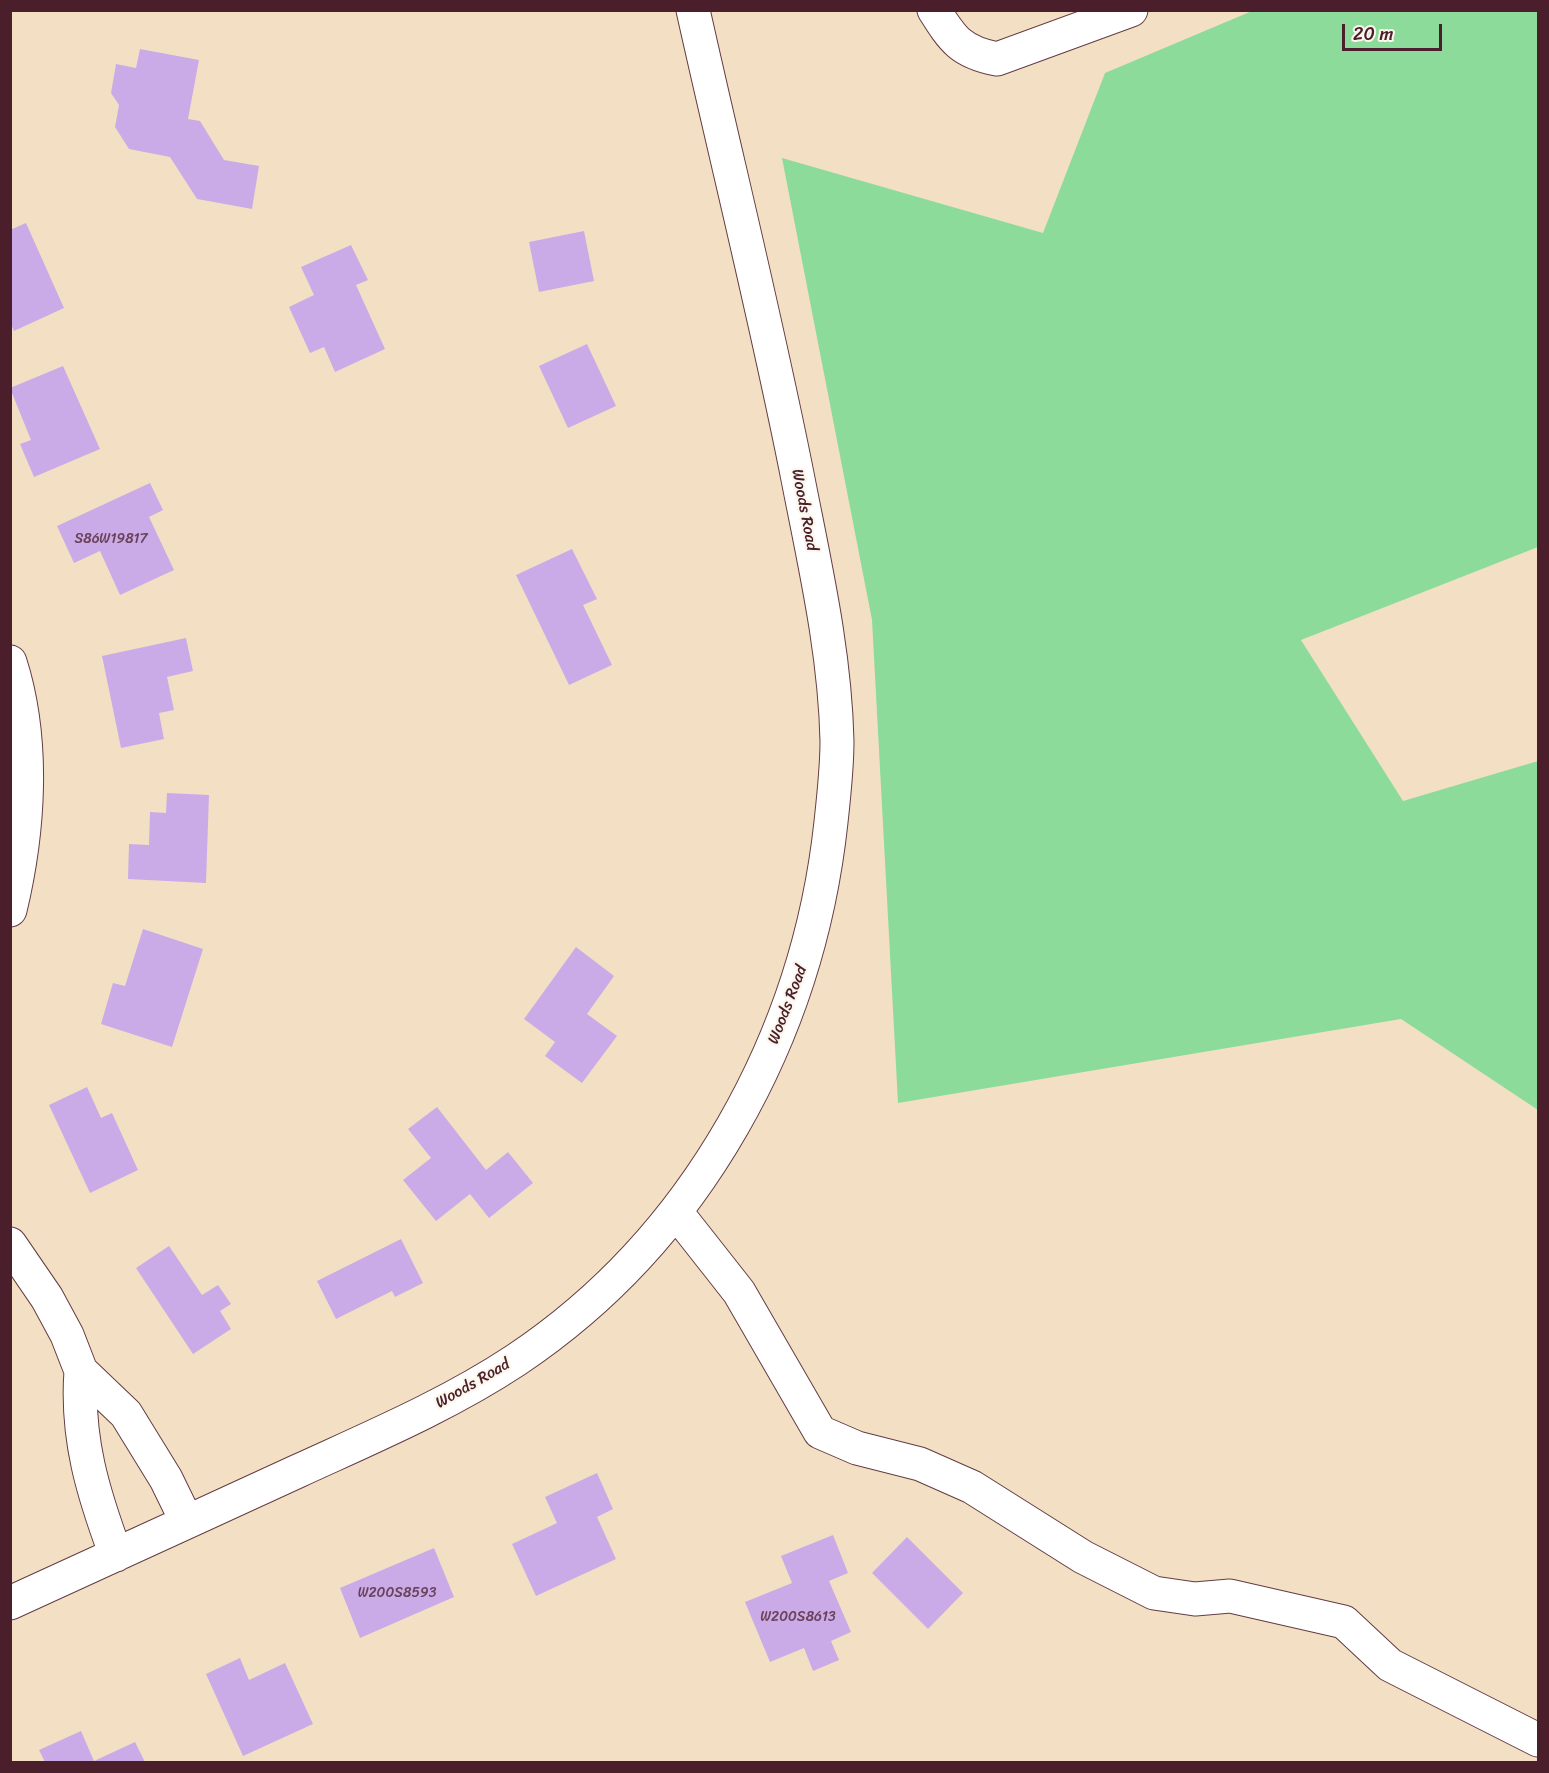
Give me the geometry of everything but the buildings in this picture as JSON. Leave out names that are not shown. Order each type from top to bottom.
[{"type":"street","name":"Woods Road","points":[[10,1603],[414,1418],[518,1359],[581,1311],[629,1264],[676,1212],[746,1106],[785,1019],[805,963],[827,862],[837,772],[830,640],[782,401],[693,10]]},
{"type":"street","points":[[934,10],[950,35],[973,55],[997,59],[1131,10]]},
{"type":"street","points":[[10,662],[23,726],[26,788],[22,852],[10,910]]},
{"type":"street","points":[[676,1212],[739,1292],[781,1360],[820,1432],[856,1448],[920,1464],[972,1487],[1083,1557],[1155,1593],[1195,1599],[1230,1596],[1344,1622],[1390,1665],[1539,1740]]},
{"type":"street","points":[[10,1244],[47,1298],[67,1335],[81,1371],[126,1414],[166,1479],[187,1522]]},
{"type":"street","points":[[81,1371],[78,1408],[84,1450],[103,1519],[116,1555]]},
{"type":"green space","points":[[1252,11],[1538,11],[1538,547],[1301,640],[1403,801],[1538,761],[1538,1110],[1401,1019],[898,1103],[872,620],[782,158],[1043,233],[1105,73]]}]
